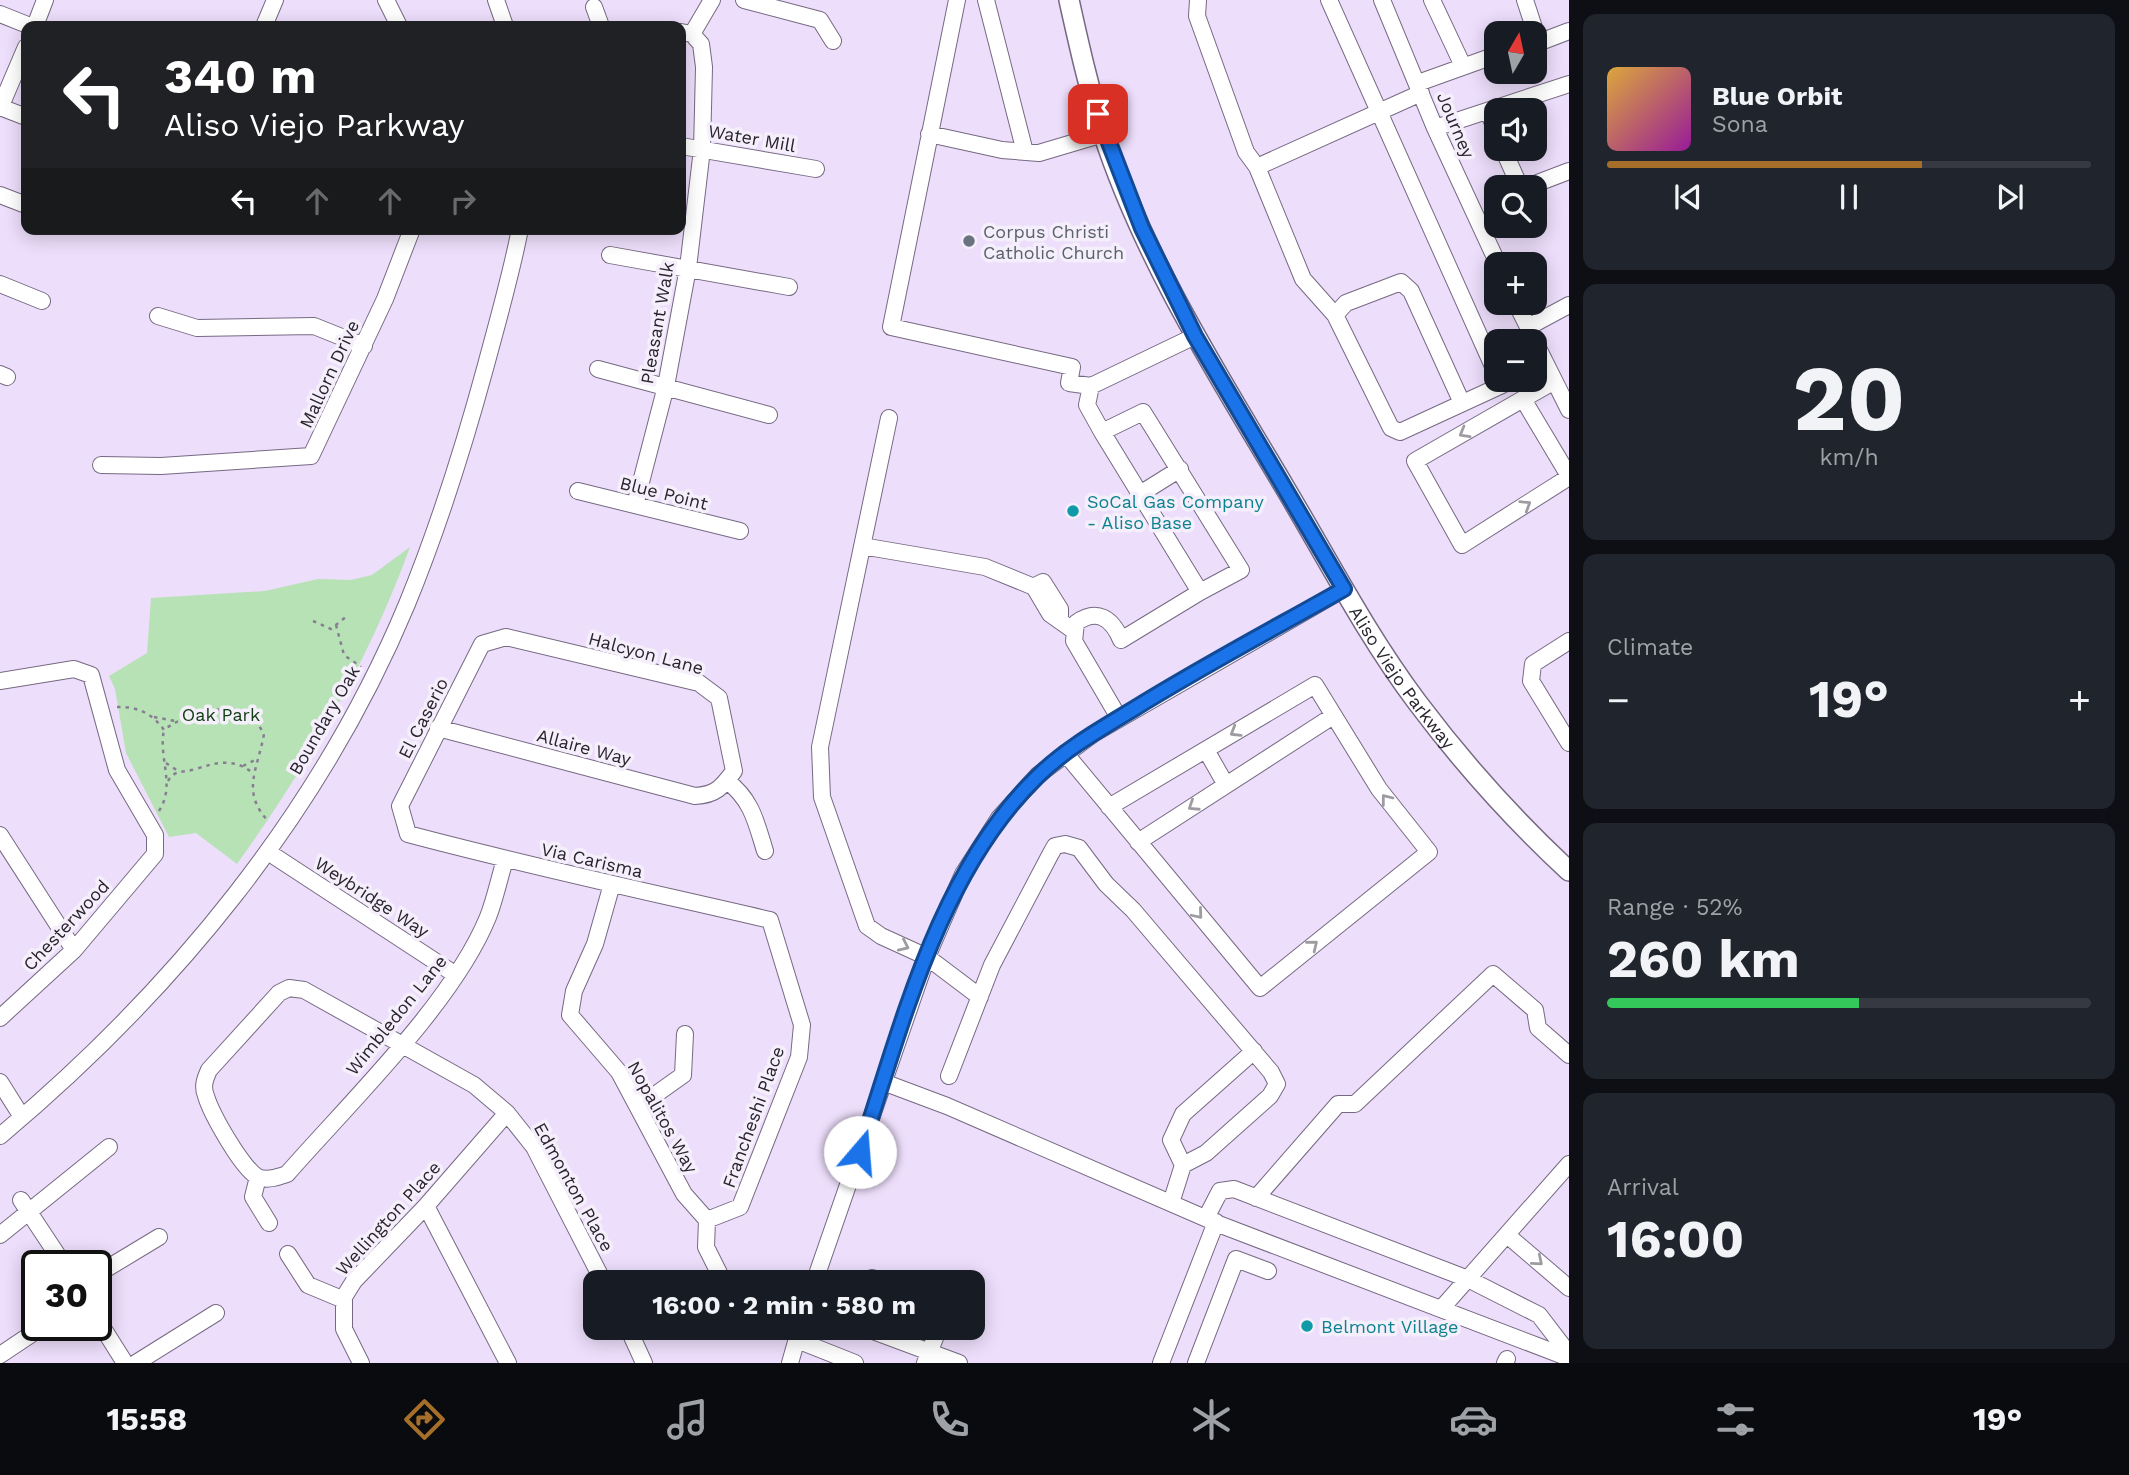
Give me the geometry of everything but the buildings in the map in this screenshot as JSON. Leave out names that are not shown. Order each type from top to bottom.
[{"type":"main road","name":"Aliso Viejo Parkway","points":[[1069,0],[1103,134],[1142,228],[1195,336],[1344,589],[1432,721],[1539,843],[1569,870]]},
{"type":"street","points":[[35,21],[45,0]]},
{"type":"street","points":[[266,21],[275,0]]},
{"type":"street","points":[[386,0],[396,21]]},
{"type":"street","points":[[496,0],[503,21]]},
{"type":"street","points":[[686,33],[712,0]]},
{"type":"street","points":[[744,0],[820,20],[833,41]]},
{"type":"street","points":[[957,0],[891,327],[1072,367],[1069,383],[1091,386],[1195,336]]},
{"type":"street","points":[[986,0],[1025,152]]},
{"type":"street","points":[[1198,0],[1197,16],[1246,152],[1257,167],[1303,279],[1335,315],[1338,327],[1391,428],[1400,432],[1484,390]]},
{"type":"street","points":[[1329,0],[1484,340]]},
{"type":"street","name":"Journey","points":[[1382,0],[1435,128],[1493,252]]},
{"type":"street","points":[[1432,0],[1463,66]]},
{"type":"street","points":[[1525,0],[1531,21]]},
{"type":"street","points":[[594,7],[599,21]]},
{"type":"street","points":[[0,14],[21,22]]},
{"type":"street","points":[[1547,40],[1569,32]]},
{"type":"street","name":"Pleasant Walk","points":[[635,505],[666,386],[688,268],[702,149],[704,67],[701,44],[686,33]]},
{"type":"street","points":[[21,59],[0,107],[21,115]]},
{"type":"street","points":[[1257,167],[1379,111],[1463,66],[1484,59]]},
{"type":"street","points":[[1527,98],[1569,84]]},
{"type":"street","points":[[1435,128],[1484,112]]},
{"type":"street","points":[[929,134],[1039,153],[1103,134]]},
{"type":"street","name":"Water Mill","points":[[686,147],[816,169]]},
{"type":"street","points":[[1547,179],[1569,171]]},
{"type":"street","points":[[0,195],[21,203]]},
{"type":"street","name":"Mallorn Drive","points":[[101,465],[161,466],[312,456],[364,346],[410,235]]},
{"type":"street","name":"Boundary Oak","points":[[0,1136],[122,1027],[192,950],[268,852],[352,717],[411,594],[470,424],[518,235]]},
{"type":"street","points":[[610,255],[789,286]]},
{"type":"street","points":[[1335,315],[1346,303],[1401,282],[1411,291],[1462,403]]},
{"type":"street","points":[[0,284],[42,301]]},
{"type":"street","points":[[1541,329],[1569,305]]},
{"type":"street","points":[[158,316],[197,328],[314,326],[364,346]]},
{"type":"street","points":[[598,369],[769,415]]},
{"type":"street","points":[[1547,373],[1569,410]]},
{"type":"street","points":[[1523,399],[1569,476],[1462,545],[1415,461],[1523,399],[1553,382]]},
{"type":"street","points":[[1091,386],[1087,405],[1200,592]]},
{"type":"street","points":[[1102,432],[1143,412],[1241,570],[1121,640],[1109,620],[1099,615],[1086,616],[1076,623],[1074,641],[1119,718]]},
{"type":"street","points":[[889,418],[820,747],[822,797],[867,926],[881,936],[927,957],[980,997]]},
{"type":"street","points":[[1140,494],[1180,468]]},
{"type":"street","name":"Blue Point","points":[[578,491],[740,531]]},
{"type":"street","points":[[862,546],[985,567],[1038,584],[1050,614],[1060,618],[1074,631]]},
{"type":"street","points":[[818,1270],[927,957],[963,874],[999,818],[1038,775],[1065,753],[1119,718],[1344,589]]},
{"type":"street","name":"El Caserio","points":[[408,834],[400,806],[438,728],[482,644],[506,637]]},
{"type":"street","name":"Halcyon Lane","points":[[506,637],[699,683],[719,698],[734,771],[724,785]]},
{"type":"street","points":[[1569,641],[1533,664],[1531,681],[1569,743]]},
{"type":"street","name":"Chesterwood","points":[[0,681],[74,669],[91,675],[117,770],[155,835],[155,853],[74,950],[0,1018]]},
{"type":"street","points":[[1065,753],[1109,807],[1138,842],[1154,862],[1260,988],[1429,852],[1379,789],[1315,685],[1109,807]]},
{"type":"street","points":[[1138,842],[1333,716]]},
{"type":"street","name":"Allaire Way","points":[[438,728],[695,796],[708,796],[724,785]]},
{"type":"street","points":[[1206,750],[1226,785]]},
{"type":"street","points":[[724,785],[744,794],[753,811],[765,851]]},
{"type":"street","name":"Via Carisma","points":[[408,834],[505,860],[770,920]]},
{"type":"street","points":[[0,835],[74,950]]},
{"type":"street","points":[[949,1076],[992,965],[1055,846],[1065,844],[1079,848],[1106,884],[1133,910],[1254,1051],[1277,1084],[1270,1096],[1206,1153],[1183,1165]]},
{"type":"street","name":"Weybridge Way","points":[[268,852],[456,975]]},
{"type":"street","name":"Wimbledon Lane","points":[[258,1177],[274,1179],[287,1174],[402,1044],[456,975],[487,918],[505,860]]},
{"type":"street","name":"Nopalitos Way","points":[[612,884],[595,944],[574,991],[570,1014],[619,1072],[684,1194],[707,1220]]},
{"type":"street","name":"Francheshi Place","points":[[707,1220],[740,1207],[799,1057],[802,1025],[770,920]]},
{"type":"street","points":[[1256,1198],[1338,1104],[1355,1104],[1493,974],[1535,1010],[1538,1028],[1569,1055]]},
{"type":"street","name":"Edmonton Place","points":[[258,1177],[243,1164],[206,1097],[204,1081],[209,1070],[279,993],[289,988],[304,989],[474,1086],[508,1113],[534,1147],[597,1270]]},
{"type":"street","points":[[638,1107],[682,1075],[685,1034]]},
{"type":"street","points":[[1171,1203],[1183,1165],[1171,1140],[1183,1114],[1254,1051]]},
{"type":"street","points":[[0,1082],[22,1117]]},
{"type":"street","points":[[883,1082],[947,1106],[1211,1220],[1569,1356]]},
{"type":"street","name":"Wellington Place","points":[[361,1363],[344,1329],[344,1300],[354,1281],[426,1206],[508,1113]]},
{"type":"street","points":[[0,1235],[26,1206],[109,1147]]},
{"type":"street","points":[[1441,1309],[1566,1174]]},
{"type":"street","points":[[258,1177],[253,1197],[269,1223]]},
{"type":"street","points":[[1161,1363],[1220,1191],[1234,1189],[1468,1279],[1539,1315],[1569,1356]]},
{"type":"street","points":[[26,1206],[54,1250]]},
{"type":"street","points":[[426,1206],[508,1363]]},
{"type":"street","points":[[707,1220],[706,1247],[718,1270]]},
{"type":"street","points":[[1507,1235],[1569,1288]]},
{"type":"street","points":[[112,1266],[159,1237]]},
{"type":"street","points":[[288,1254],[308,1285],[344,1300]]},
{"type":"street","points":[[1196,1363],[1236,1259],[1268,1271]]},
{"type":"street","points":[[136,1363],[216,1313]]},
{"type":"street","points":[[633,1340],[644,1363]]},
{"type":"street","points":[[790,1363],[797,1340]]},
{"type":"street","points":[[811,1340],[855,1363]]},
{"type":"street","points":[[890,1340],[927,1358],[959,1363]]},
{"type":"street","points":[[927,1358],[934,1340]]},
{"type":"street","points":[[0,1355],[21,1341]]},
{"type":"street","points":[[111,1341],[125,1363]]},
{"type":"path","points":[[313,621],[320,626],[336,626],[347,616]]},
{"type":"path","points":[[336,626],[344,655],[361,667]]},
{"type":"path","points":[[114,708],[139,710],[154,717],[176,721],[215,712],[246,713],[256,721],[264,734],[255,760],[252,797],[257,810],[269,822]]},
{"type":"path","points":[[154,717],[164,730]]},
{"type":"path","points":[[156,812],[164,803],[167,781],[161,744],[164,730],[176,721]]},
{"type":"path","points":[[243,765],[255,760]]},
{"type":"path","points":[[167,781],[178,771],[196,769],[217,761],[243,765],[253,773]]},
{"type":"path","points":[[165,762],[178,771]]},
{"type":"green space","name":"Oak Park","points":[[410,547],[376,631],[356,672],[312,751],[237,864],[196,833],[169,837],[126,753],[115,689],[109,676],[147,653],[151,598],[265,591],[318,579],[351,580],[372,575]]},
{"type":"place","name":"Corpus Christi Catholic Church","points":[[969,241]]},
{"type":"place","name":"SoCal Gas Company - Aliso Base","points":[[1073,511]]},
{"type":"place","name":"Belmont Village","points":[[1307,1326]]},
{"type":"route","points":[[860,1152],[927,957],[963,874],[999,818],[1038,775],[1093,734],[1158,694],[1344,589],[1195,336],[1142,228],[1103,134],[1098,114]]}]
